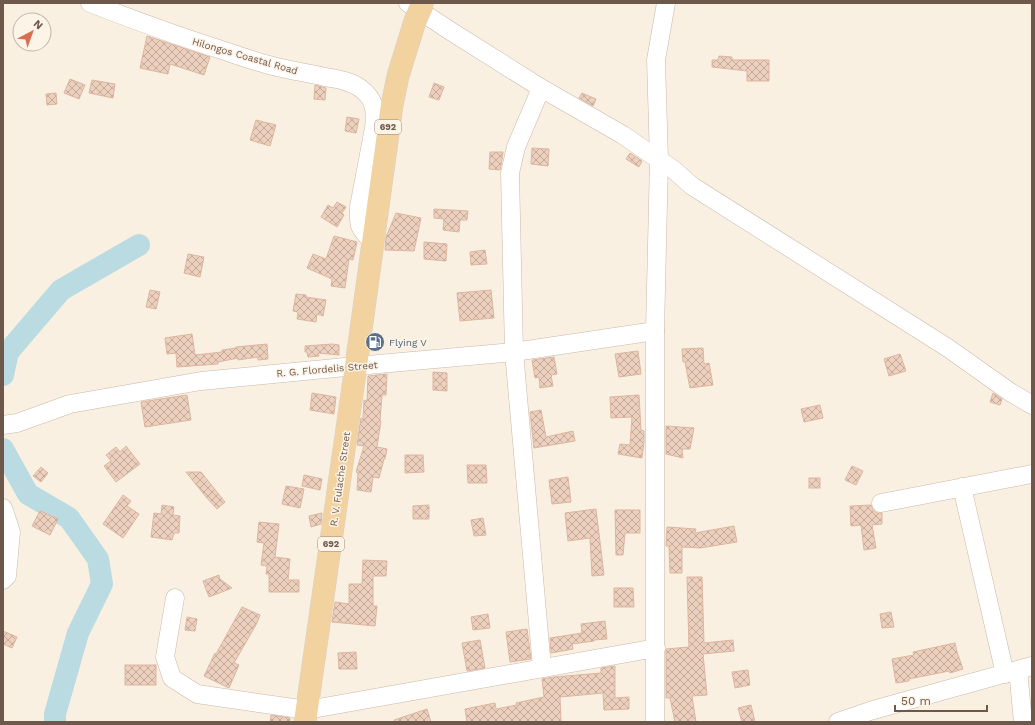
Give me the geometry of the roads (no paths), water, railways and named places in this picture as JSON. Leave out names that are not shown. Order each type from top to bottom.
[{"type":"main road","name":"692","points":[[373,238],[392,105],[415,9]]},
{"type":"main road","name":"R. V. Fulache Street","points":[[306,716],[373,238]]},
{"type":"street","name":"Hilongos Coastal Road","points":[[90,3],[191,40],[277,67],[349,82],[368,94],[373,101],[375,117],[358,218],[359,226],[364,233],[373,238]]},
{"type":"street","points":[[656,722],[655,331],[659,160],[656,60],[666,3]]},
{"type":"street","points":[[415,9],[542,88],[623,135],[674,170],[692,186],[948,348],[1010,392],[1032,405]]},
{"type":"street","points":[[542,88],[516,147],[510,173],[514,352],[542,668]]},
{"type":"street","name":"R. G. Flordelis Street","points":[[3,425],[17,423],[70,404],[201,381],[514,352],[655,331]]},
{"type":"street","points":[[881,502],[1032,474]]},
{"type":"street","points":[[962,487],[1018,670],[1023,722]]},
{"type":"street","points":[[3,508],[10,532],[7,576],[3,580]]},
{"type":"street","points":[[175,598],[165,657],[172,678],[197,694],[306,716],[542,668],[656,648]]},
{"type":"street","points":[[838,722],[880,708],[1018,670]]},
{"type":"waterway","points":[[3,375],[8,352],[61,290],[139,245]]},
{"type":"waterway","points":[[3,449],[28,494],[69,518],[98,559],[102,584],[78,633],[55,714],[55,722]]},
{"type":"place","name":"Flying V","points":[[375,342]]}]
